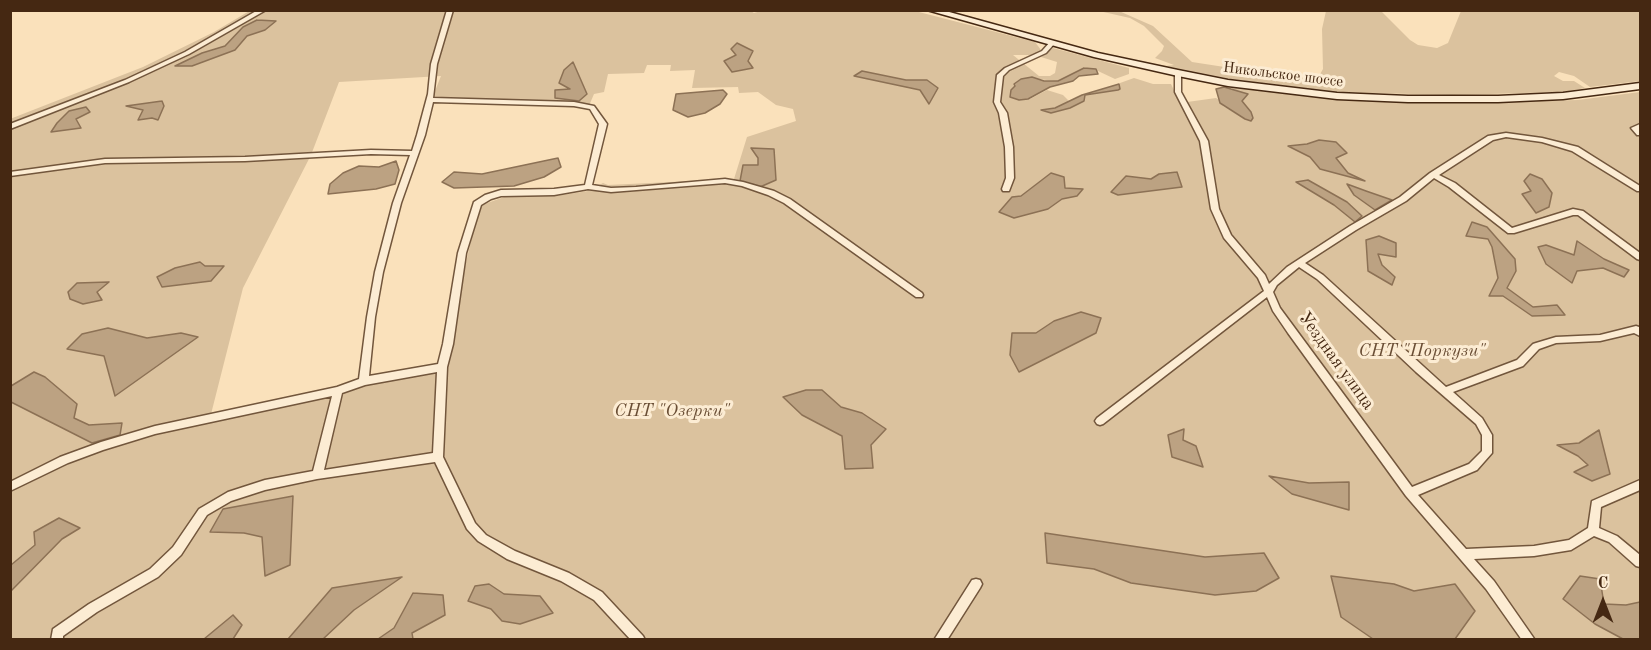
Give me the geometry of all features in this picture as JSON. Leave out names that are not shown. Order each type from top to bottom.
[{"type":"main road","name":"Никольское шоссе","points":[[931,10],[1052,43],[1178,73],[1279,90],[1337,96],[1408,99],[1563,96],[1641,86]]},
{"type":"street","points":[[10,127],[60,109],[177,58],[263,10]]},
{"type":"street","points":[[364,381],[371,316],[380,272],[397,203],[415,153],[430,100],[434,64],[450,10]]},
{"type":"street","points":[[1006,189],[1010,178],[1009,147],[1003,113],[997,102],[1000,75],[1007,69],[1044,52],[1052,43]]},
{"type":"street","name":"Уездная улица","points":[[1178,73],[1178,92],[1204,141],[1215,209],[1220,225],[1262,277],[1276,309],[1291,331],[1410,493],[1490,585],[1529,639]]},
{"type":"street","points":[[430,100],[592,106],[603,124],[588,187]]},
{"type":"street","points":[[1641,126],[1635,128],[1641,133]]},
{"type":"street","points":[[1100,421],[1269,291],[1274,283],[1300,264],[1353,228],[1403,199],[1433,175],[1491,138],[1506,135],[1542,140],[1575,149],[1641,189]]},
{"type":"street","points":[[10,174],[105,161],[245,159],[372,152],[415,153]]},
{"type":"street","points":[[1433,175],[1452,185],[1511,231],[1573,212],[1580,213],[1641,257]]},
{"type":"street","points":[[639,639],[597,596],[565,577],[511,555],[482,538],[471,526],[438,457],[442,367],[448,344],[462,253],[477,204],[501,193],[554,192],[588,187],[628,189],[724,181],[771,193],[787,201],[919,295]]},
{"type":"street","points":[[1300,264],[1320,277],[1479,421],[1487,435],[1488,453],[1473,467],[1410,493]]},
{"type":"street","points":[[1446,391],[1520,363],[1536,346],[1556,340],[1599,338],[1636,329],[1641,333]]},
{"type":"street","points":[[10,487],[64,460],[155,430],[338,391],[364,381],[442,367]]},
{"type":"street","points":[[317,475],[338,391]]},
{"type":"street","points":[[57,639],[57,633],[75,620],[154,573],[177,552],[203,512],[228,497],[265,485],[317,475],[438,457]]},
{"type":"street","points":[[1593,531],[1596,504],[1641,485]]},
{"type":"street","points":[[1463,554],[1534,551],[1571,545],[1593,531]]},
{"type":"street","points":[[1593,531],[1613,539],[1641,562]]},
{"type":"street","points":[[940,639],[976,584]]},
{"type":"green space","points":[[251,10],[749,10],[754,13],[764,10],[915,11],[1035,42],[1041,50],[1034,55],[1013,55],[1039,76],[1050,76],[1055,73],[1057,62],[1041,57],[1053,48],[1129,68],[1129,74],[1115,79],[1098,71],[1084,68],[1058,81],[1026,78],[1021,79],[1011,90],[1010,96],[1019,100],[1030,99],[1047,90],[1063,95],[1069,101],[1055,108],[1049,108],[1051,113],[1070,108],[1085,95],[1120,89],[1120,83],[1134,78],[1153,84],[1171,84],[1180,103],[1216,98],[1223,106],[1240,116],[1251,115],[1241,101],[1247,94],[1232,90],[1232,87],[1340,100],[1453,103],[1578,100],[1640,92],[1640,639],[11,639],[10,119],[143,67],[214,32]],"holes":[[[647,65],[671,65],[670,71],[695,70],[692,88],[738,87],[739,93],[758,92],[776,105],[793,109],[796,121],[747,137],[734,179],[608,185],[603,183],[588,191],[556,196],[507,196],[479,206],[442,367],[209,422],[243,288],[311,155],[339,82],[441,76],[431,101],[588,108],[594,94],[604,92],[608,74],[644,73]]]},
{"type":"green space","points":[[1099,11],[1119,11],[1153,26],[1192,62],[1296,78],[1319,76],[1323,69],[1322,29],[1326,11],[1381,11],[1410,40],[1418,45],[1437,48],[1448,43],[1461,11],[1640,11],[1640,81],[1590,87],[1574,76],[1559,72],[1554,76],[1563,81],[1574,81],[1585,88],[1563,92],[1452,95],[1334,92],[1231,79],[1166,66],[1174,65],[1155,58],[1164,46],[1144,26],[1130,18]]},
{"type":"shaded area","points":[[257,20],[276,21],[265,30],[247,36],[235,50],[192,66],[175,66],[202,53],[225,46],[243,27]]},
{"type":"shaded area","points":[[737,43],[753,51],[748,61],[753,68],[732,72],[724,61],[736,55],[731,49]]},
{"type":"shaded area","points":[[573,62],[587,94],[579,101],[555,98],[555,90],[570,89],[559,83],[564,70]]},
{"type":"shaded area","points":[[1084,68],[1096,69],[1098,74],[1079,76],[1073,81],[1050,87],[1028,99],[1019,100],[1010,97],[1014,84],[1021,79],[1032,77],[1044,81],[1058,81]]},
{"type":"shaded area","points":[[862,71],[906,80],[927,80],[938,88],[929,104],[920,90],[854,76]]},
{"type":"shaded area","points":[[1119,84],[1120,89],[1118,90],[1085,95],[1084,101],[1070,108],[1051,113],[1041,110],[1055,108],[1082,95]]},
{"type":"shaded area","points":[[1224,87],[1248,94],[1242,101],[1251,112],[1253,118],[1251,121],[1220,103],[1216,89]]},
{"type":"shaded area","points":[[723,90],[727,94],[720,104],[705,113],[688,117],[673,110],[676,94]]},
{"type":"shaded area","points":[[162,101],[164,106],[158,120],[152,118],[138,120],[143,110],[126,106]]},
{"type":"shaded area","points":[[86,107],[90,112],[76,119],[81,128],[51,132],[69,111]]},
{"type":"shaded area","points":[[1319,140],[1336,142],[1347,153],[1336,158],[1348,173],[1365,181],[1320,169],[1310,157],[1288,146]]},
{"type":"shaded area","points":[[751,148],[774,149],[776,180],[760,187],[740,181],[743,165],[758,165],[758,158]]},
{"type":"shaded area","points":[[558,158],[561,167],[544,177],[514,186],[454,188],[442,182],[454,172],[482,174]]},
{"type":"shaded area","points":[[396,161],[399,170],[395,184],[376,189],[328,194],[330,184],[343,173],[359,166],[379,167]]},
{"type":"shaded area","points":[[1177,172],[1182,187],[1118,195],[1111,192],[1126,176],[1151,179],[1159,174]]},
{"type":"shaded area","points":[[1051,173],[1064,177],[1065,188],[1083,189],[1077,196],[1062,199],[1048,209],[1014,218],[999,212],[1012,197],[1021,196]]},
{"type":"shaded area","points":[[1530,174],[1542,179],[1552,193],[1549,207],[1536,213],[1522,194],[1531,191],[1524,181]]},
{"type":"shaded area","points":[[1308,180],[1347,202],[1362,216],[1355,222],[1334,205],[1296,182]]},
{"type":"shaded area","points":[[1347,184],[1392,200],[1375,210],[1354,195]]},
{"type":"shaded area","points":[[1472,222],[1487,227],[1515,259],[1516,271],[1507,288],[1533,307],[1557,305],[1565,315],[1532,316],[1503,296],[1489,296],[1498,278],[1492,247],[1488,239],[1466,236]]},
{"type":"shaded area","points":[[1379,236],[1396,243],[1396,257],[1378,254],[1382,265],[1395,277],[1392,285],[1368,271],[1366,240]]},
{"type":"shaded area","points":[[1577,241],[1604,259],[1629,270],[1624,277],[1603,268],[1577,271],[1572,283],[1546,264],[1538,247],[1546,245],[1574,255]]},
{"type":"shaded area","points":[[200,262],[205,266],[224,266],[211,281],[162,287],[157,277],[175,268]]},
{"type":"shaded area","points":[[109,282],[97,292],[102,300],[83,304],[70,299],[68,292],[77,283]]},
{"type":"shaded area","points":[[1081,312],[1101,318],[1096,333],[1019,372],[1010,355],[1012,333],[1036,333],[1054,321]]},
{"type":"shaded area","points":[[108,328],[147,338],[181,333],[198,337],[115,396],[104,356],[67,349],[82,334]]},
{"type":"shaded area","points":[[34,372],[45,377],[77,404],[74,418],[89,425],[122,423],[120,435],[92,443],[11,402],[11,386]]},
{"type":"shaded area","points":[[806,390],[822,390],[841,407],[862,413],[886,429],[871,445],[873,468],[845,469],[842,436],[802,415],[783,397]]},
{"type":"shaded area","points":[[1184,429],[1183,440],[1196,446],[1203,467],[1172,457],[1168,435]]},
{"type":"shaded area","points":[[1599,430],[1610,474],[1592,481],[1574,472],[1588,465],[1578,456],[1557,445],[1579,443]]},
{"type":"shaded area","points":[[1269,476],[1309,483],[1349,482],[1349,510],[1292,494]]},
{"type":"shaded area","points":[[293,496],[290,565],[265,576],[262,537],[244,533],[210,532],[223,509]]},
{"type":"shaded area","points":[[59,518],[80,528],[62,539],[11,591],[11,565],[35,545],[34,532]]},
{"type":"shaded area","points":[[1045,533],[1205,557],[1264,553],[1279,578],[1256,591],[1215,595],[1131,583],[1094,569],[1047,563]]},
{"type":"shaded area","points":[[1331,576],[1394,584],[1414,591],[1455,584],[1475,611],[1455,639],[1373,639],[1341,617]]},
{"type":"shaded area","points":[[1580,576],[1600,579],[1604,604],[1626,605],[1640,602],[1640,639],[1623,639],[1595,624],[1563,599]]},
{"type":"shaded area","points":[[402,577],[354,610],[323,639],[288,639],[332,588]]},
{"type":"shaded area","points":[[489,584],[504,594],[540,596],[553,613],[520,624],[502,621],[491,609],[468,601],[475,586]]},
{"type":"shaded area","points":[[413,593],[443,595],[445,615],[412,633],[413,639],[378,639],[394,628]]},
{"type":"shaded area","points":[[233,615],[242,625],[233,639],[204,639]]},
{"type":"park label","name":"СНТ \"Поркузи\"","points":[[1422,351]]},
{"type":"park label","name":"СНТ \"Озерки\"","points":[[672,411]]}]
